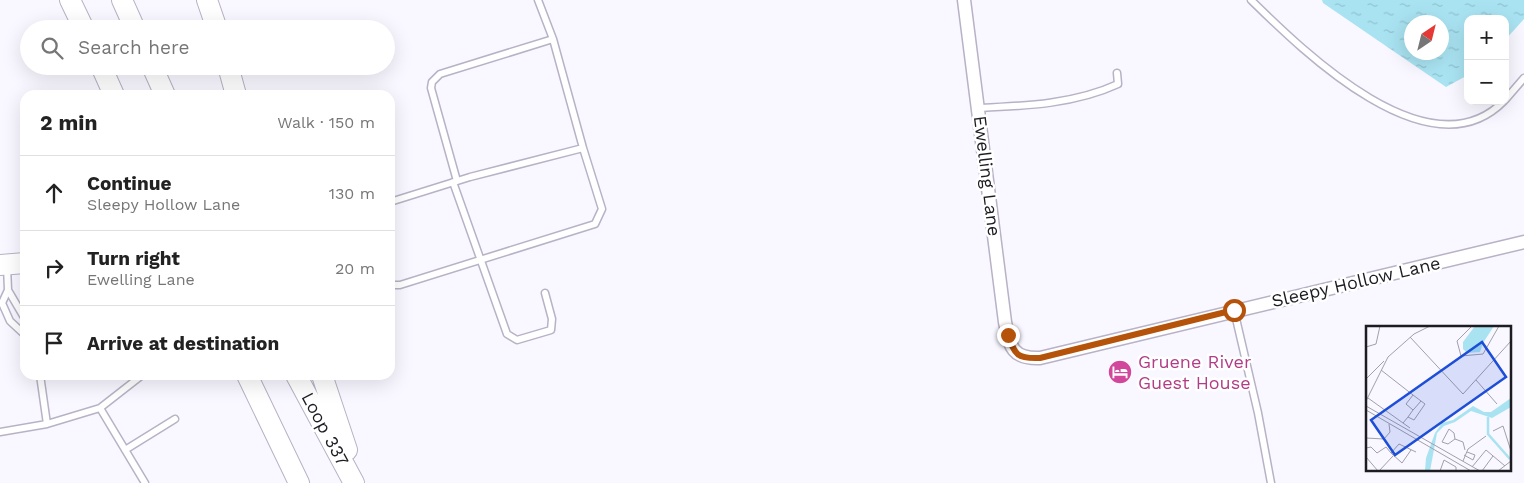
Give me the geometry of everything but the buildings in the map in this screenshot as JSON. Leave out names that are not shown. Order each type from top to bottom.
[{"type":"main road","points":[[70,0],[80,20]]},
{"type":"main road","points":[[122,0],[131,20]]},
{"type":"main road","points":[[207,0],[213,20]]},
{"type":"main road","points":[[105,75],[112,90]]},
{"type":"main road","points":[[156,75],[163,90]]},
{"type":"main road","points":[[230,75],[235,90]]},
{"type":"main road","points":[[249,380],[299,483]]},
{"type":"main road","name":"Loop 337","points":[[299,380],[356,483]]},
{"type":"main road","points":[[324,380],[356,483]]},
{"type":"street","name":"Ewelling Lane","points":[[964,0],[1005,322],[1014,352]]},
{"type":"street","name":"Sleepy Hollow Lane","points":[[1014,352],[1027,358],[1040,358],[1524,242]]},
{"type":"lane","points":[[395,285],[595,224],[598,220],[602,209],[553,39],[538,0]]},
{"type":"lane","points":[[1250,0],[1298,47],[1331,73],[1371,98],[1408,116],[1437,125],[1462,124],[1482,117],[1498,105]]},
{"type":"lane","points":[[545,293],[552,319],[551,330],[517,340],[507,334],[455,182],[431,88],[432,82],[440,74],[553,39]]},
{"type":"lane","points":[[979,108],[1051,103],[1098,94],[1118,84],[1117,73]]},
{"type":"lane","points":[[1509,95],[1524,78]]},
{"type":"lane","points":[[395,200],[455,182],[583,148]]},
{"type":"lane","points":[[11,264],[8,290],[2,300],[4,308],[14,325],[20,330]]},
{"type":"lane","points":[[8,290],[13,296],[20,312]]},
{"type":"lane","points":[[1234,310],[1258,414],[1271,483]]},
{"type":"lane","points":[[41,380],[47,424]]},
{"type":"lane","points":[[0,432],[47,424],[100,408],[136,380]]},
{"type":"lane","points":[[100,408],[145,483]]},
{"type":"lane","points":[[125,450],[175,419]]},
{"type":"water","points":[[1322,0],[1524,0],[1524,19],[1509,36],[1509,15],[1464,15],[1464,77],[1446,87],[1406,60],[1449,60],[1449,15],[1404,15],[1404,58],[1323,3]]},
{"type":"place","name":"Gruene River Guest House","points":[[1120,372]]},
{"type":"route","points":[[1008,335],[1014,352],[1027,358],[1040,358],[1234,310]]}]
